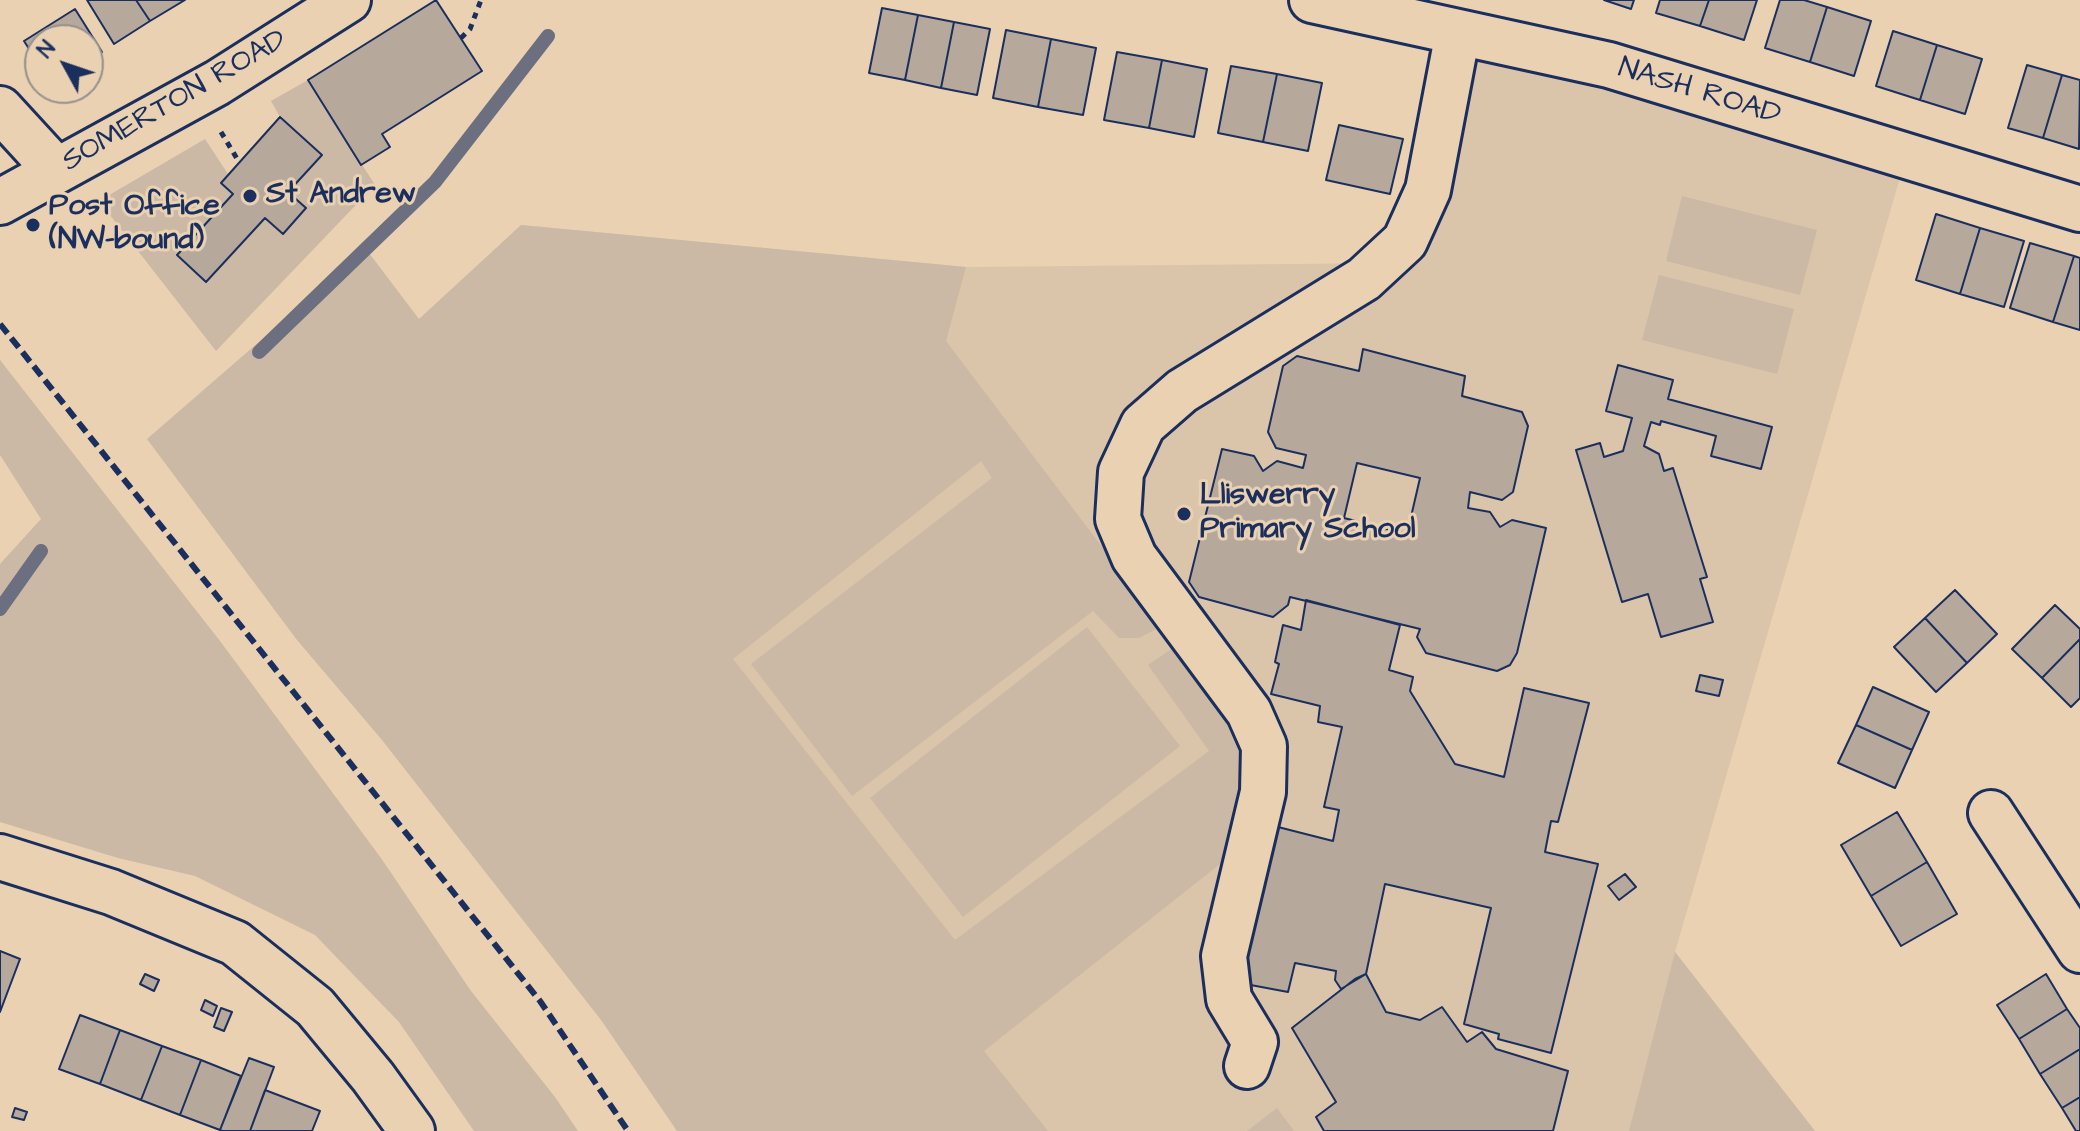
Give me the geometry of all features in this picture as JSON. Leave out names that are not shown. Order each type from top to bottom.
[{"type":"street","name":"SOMERTON ROAD","points":[[0,202],[217,83],[348,0]]},
{"type":"street","name":"NASH ROAD","points":[[1312,0],[1609,65],[2080,209]]},
{"type":"street","points":[[1247,1066],[1255,1042],[1229,999],[1224,956],[1263,792],[1264,746],[1249,712],[1134,557],[1118,519],[1121,472],[1143,425],[1182,391],[1364,279],[1405,241],[1428,190],[1458,32]]},
{"type":"street","points":[[0,109],[56,170]]},
{"type":"street","points":[[1991,813],[2080,950]]},
{"type":"street","points":[[0,857],[111,892],[235,943],[315,1007],[373,1077],[412,1131]]},
{"type":"path","points":[[461,38],[470,29],[481,0]]},
{"type":"shaded area","name":"Lliswerry Primary School","points":[[1458,32],[1906,157],[1675,952],[1815,1131],[1003,1131],[716,708],[521,225],[966,267],[1399,263]]},
{"type":"shaded area","points":[[308,80],[375,185],[216,351],[99,201],[205,139],[228,174],[221,183],[233,194],[177,255],[207,282],[265,218],[283,234],[306,209],[288,192],[322,155],[280,117],[271,101]]},
{"type":"shaded area","points":[[1682,196],[1817,230],[1800,295],[1666,261]]},
{"type":"shaded area","points":[[521,225],[966,267],[946,341],[1162,626],[1139,638],[1119,638],[1093,611],[852,796],[751,664],[992,478],[981,461],[733,659],[955,940],[1209,751],[1148,665],[1192,635],[1264,746],[1230,856],[984,1051],[1048,1131],[677,1131],[601,1020],[382,740],[297,640],[147,439],[366,249],[419,319]]},
{"type":"shaded area","points":[[1659,275],[1794,309],[1777,374],[1642,340]]},
{"type":"shaded area","points":[[0,360],[220,641],[381,858],[471,991],[578,1131],[474,1131],[399,1022],[315,935],[195,876],[118,858],[0,822],[0,564],[41,519],[0,455]]},
{"type":"shaded area","points":[[1087,627],[1180,746],[963,917],[870,798]]},
{"type":"shaded area","points":[[1675,952],[1815,1131],[1629,1131]]},
{"type":"shaded area","points":[[1277,1108],[1294,1131],[1247,1131]]},
{"type":"building","points":[[87,0],[136,0],[150,21],[114,44]]},
{"type":"building","points":[[136,0],[185,0],[150,21]]},
{"type":"building","points":[[436,0],[482,71],[382,134],[390,147],[361,165],[308,80]]},
{"type":"building","points":[[1604,0],[1634,0],[1631,9]]},
{"type":"building","points":[[1660,0],[1709,0],[1700,26],[1656,13]]},
{"type":"building","points":[[1709,0],[1757,0],[1744,40],[1700,26]]},
{"type":"building","points":[[1780,0],[1804,0],[1827,7],[1810,62],[1765,48]]},
{"type":"building","points":[[1827,7],[1871,21],[1854,76],[1810,62]]},
{"type":"building","points":[[882,8],[918,15],[905,80],[869,73]]},
{"type":"building","points":[[75,9],[84,24],[51,24]]},
{"type":"building","points":[[918,15],[954,22],[941,88],[905,80]]},
{"type":"building","points":[[954,22],[990,29],[977,95],[941,88]]},
{"type":"building","points":[[1006,30],[1051,39],[1038,107],[993,98]]},
{"type":"building","points":[[1893,31],[1937,45],[1920,100],[1876,86]]},
{"type":"building","points":[[1051,39],[1096,48],[1083,115],[1038,107]]},
{"type":"building","points":[[1937,45],[1982,59],[1965,114],[1920,100]]},
{"type":"building","points":[[1117,52],[1162,60],[1149,128],[1104,120]]},
{"type":"building","points":[[1162,60],[1207,69],[1194,137],[1149,128]]},
{"type":"building","points":[[2027,65],[2062,75],[2043,138],[2008,128]]},
{"type":"building","points":[[1231,66],[1277,74],[1263,142],[1218,133]]},
{"type":"building","points":[[1277,74],[1322,83],[1308,151],[1263,142]]},
{"type":"building","points":[[2062,75],[2080,80],[2079,149],[2043,138]]},
{"type":"building","points":[[280,117],[322,155],[288,192],[306,208],[283,234],[265,218],[206,282],[177,255],[233,194],[221,183]]},
{"type":"building","points":[[1339,125],[1403,139],[1390,194],[1326,180]]},
{"type":"building","points":[[1936,214],[1980,228],[1960,294],[1916,280]]},
{"type":"building","points":[[1980,228],[2024,241],[2004,307],[1960,294]]},
{"type":"building","points":[[2030,243],[2074,256],[2053,322],[2010,308]]},
{"type":"building","points":[[2074,256],[2080,258],[2080,330],[2053,322]]},
{"type":"building","points":[[1363,349],[1465,376],[1462,396],[1522,412],[1528,426],[1513,492],[1502,500],[1470,492],[1468,508],[1490,512],[1500,527],[1512,520],[1546,528],[1517,653],[1510,665],[1497,671],[1426,653],[1417,637],[1420,629],[1290,597],[1288,605],[1273,617],[1199,597],[1189,582],[1222,449],[1254,456],[1263,471],[1277,461],[1303,468],[1306,455],[1276,448],[1268,432],[1283,366],[1297,356],[1359,371]],"holes":[[[1357,463],[1420,478],[1407,534],[1344,518]]]},
{"type":"building","points":[[1618,365],[1673,380],[1668,399],[1772,427],[1761,469],[1711,456],[1716,436],[1661,421],[1660,425],[1651,422],[1644,446],[1659,454],[1664,471],[1673,468],[1707,577],[1700,579],[1713,622],[1661,637],[1648,594],[1622,602],[1576,450],[1600,443],[1604,457],[1623,451],[1632,418],[1606,411]]},
{"type":"building","points":[[1955,590],[1997,634],[1967,663],[1925,618]]},
{"type":"building","points":[[1306,600],[1400,625],[1389,670],[1413,677],[1410,691],[1455,764],[1504,777],[1524,688],[1589,703],[1558,822],[1551,821],[1545,852],[1598,864],[1551,1053],[1498,1039],[1499,1034],[1464,1024],[1491,908],[1385,884],[1366,974],[1341,989],[1335,980],[1336,971],[1295,963],[1288,992],[1240,983],[1278,827],[1333,841],[1339,810],[1324,807],[1342,727],[1318,722],[1320,706],[1271,694],[1279,664],[1275,662],[1283,625],[1301,630]]},
{"type":"building","points":[[2055,605],[2080,629],[2080,639],[2042,678],[2012,649]]},
{"type":"building","points":[[1925,618],[1967,663],[1936,692],[1894,647]]},
{"type":"building","points":[[2080,639],[2080,698],[2071,707],[2042,678]]},
{"type":"building","points":[[1700,675],[1723,680],[1719,696],[1696,691]]},
{"type":"building","points":[[1873,687],[1929,712],[1912,750],[1856,725]]},
{"type":"building","points":[[1856,725],[1912,750],[1895,788],[1838,763]]},
{"type":"building","points":[[1897,812],[1927,862],[1871,896],[1841,845]]},
{"type":"building","points":[[1927,862],[1957,914],[1901,946],[1871,896]]},
{"type":"building","points":[[1625,874],[1636,887],[1619,900],[1608,886]]},
{"type":"building","points":[[0,951],[20,959],[0,1012]]},
{"type":"building","points":[[145,974],[159,980],[154,991],[140,984]]},
{"type":"building","points":[[1366,974],[1386,1012],[1420,1020],[1442,1007],[1467,1042],[1482,1032],[1496,1049],[1568,1071],[1553,1131],[1324,1131],[1316,1117],[1336,1102],[1292,1028],[1355,979]]},
{"type":"building","points":[[2046,974],[2067,1009],[2019,1039],[1997,1005]]},
{"type":"building","points":[[205,1000],[217,1006],[213,1016],[201,1010]]},
{"type":"building","points":[[221,1008],[232,1012],[224,1031],[214,1027]]},
{"type":"building","points":[[2067,1009],[2080,1028],[2080,1049],[2040,1074],[2019,1039]]},
{"type":"building","points":[[80,1015],[120,1030],[100,1084],[59,1069]]},
{"type":"building","points":[[120,1030],[162,1046],[141,1100],[100,1084]]},
{"type":"building","points":[[162,1046],[201,1060],[180,1115],[141,1100]]},
{"type":"building","points":[[2080,1049],[2080,1097],[2062,1108],[2040,1074]]},
{"type":"building","points":[[249,1058],[274,1067],[250,1131],[220,1130]]},
{"type":"building","points":[[201,1060],[241,1076],[220,1130],[180,1115]]},
{"type":"building","points":[[265,1090],[320,1111],[312,1131],[250,1131]]},
{"type":"building","points":[[2080,1097],[2080,1131],[2076,1131],[2062,1108]]},
{"type":"building","points":[[15,1108],[27,1112],[24,1120],[12,1117]]},
{"type":"waterway","points":[[259,352],[435,182],[548,36]]},
{"type":"waterway","points":[[0,609],[41,551]]},
{"type":"railway","points":[[0,324],[540,1001],[628,1131]]},
{"type":"place","name":"St Andrew","points":[[250,196]]},
{"type":"place","name":"Post Office (NW-bound)","points":[[33,225]]},
{"type":"place","name":"Lliswerry Primary School","points":[[1184,514]]}]
